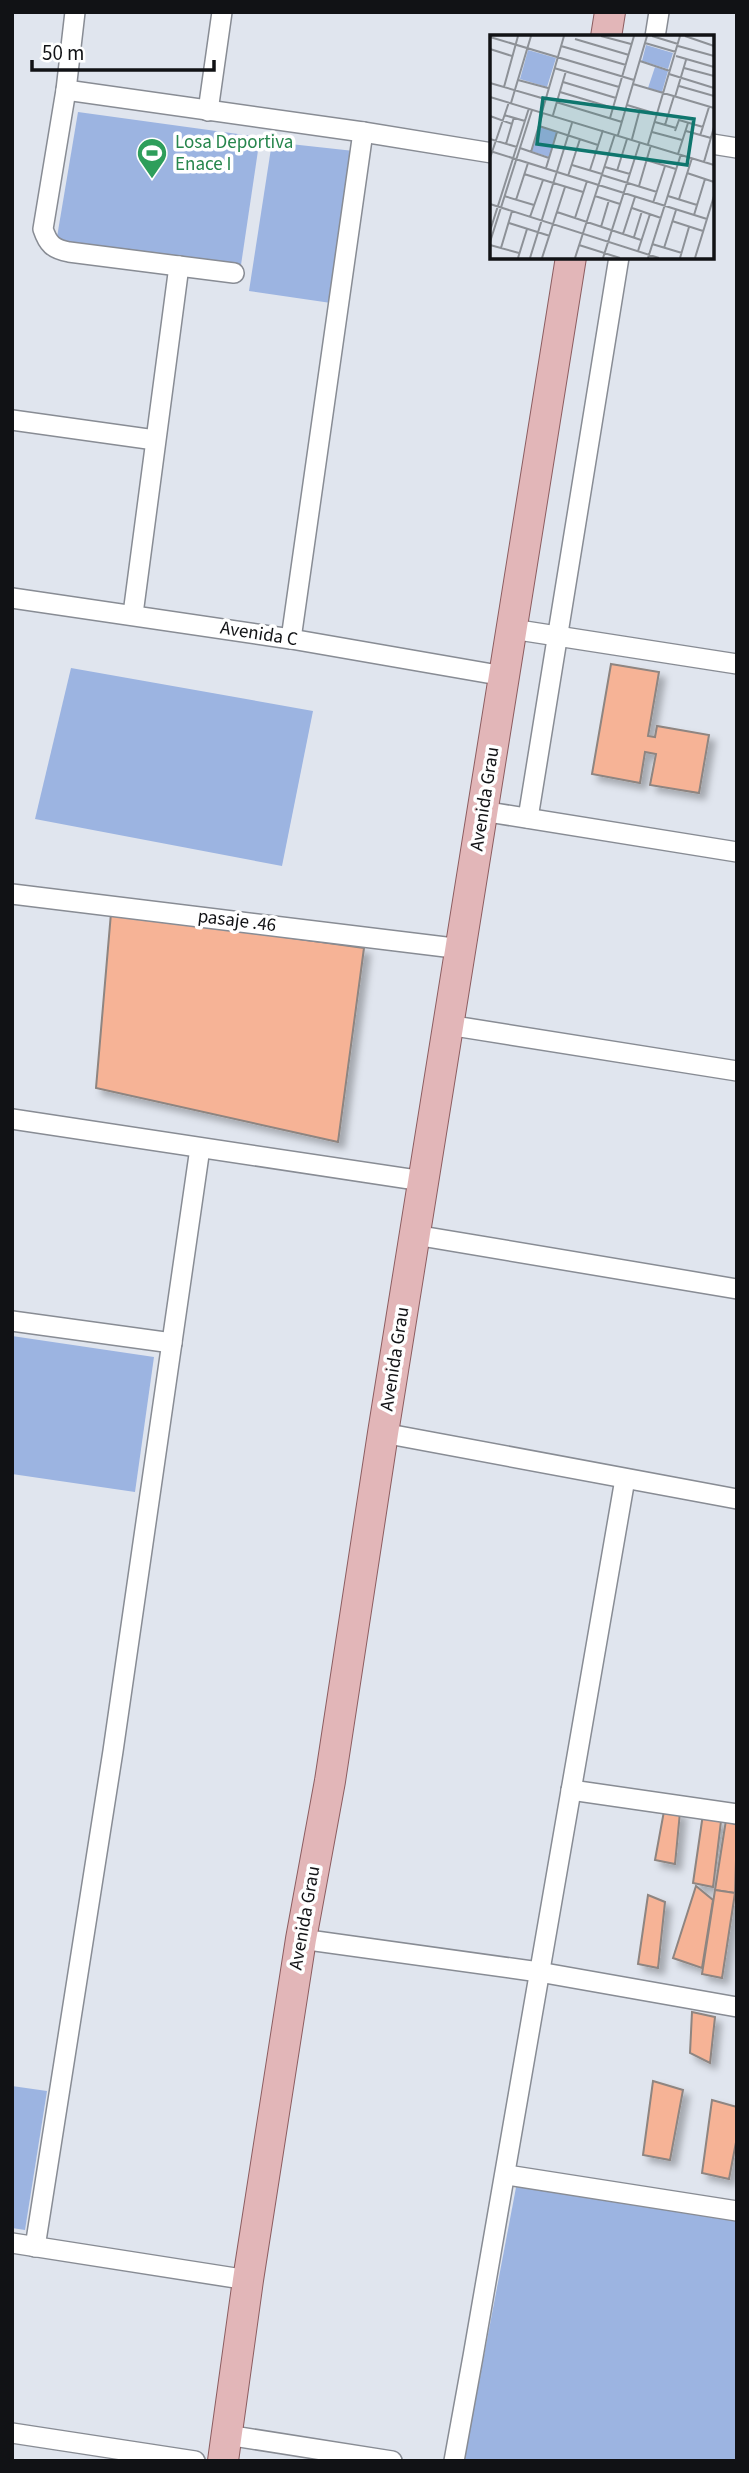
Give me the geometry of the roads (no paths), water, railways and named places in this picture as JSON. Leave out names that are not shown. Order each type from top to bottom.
[{"type":"main road","points":[[607,35],[610,12]]},
{"type":"main road","name":"Avenida Grau","points":[[225,2448],[301,1939],[330,1781],[571,259]]},
{"type":"street","points":[[75,12],[66,90],[43,229],[47,242],[55,249],[69,252],[233,272]]},
{"type":"street","points":[[208,111],[222,12]]},
{"type":"street","points":[[655,35],[659,12]]},
{"type":"street","points":[[66,90],[490,153]]},
{"type":"street","points":[[291,639],[363,132]]},
{"type":"street","points":[[714,144],[737,148]]},
{"type":"street","points":[[528,818],[618,259]]},
{"type":"street","points":[[133,614],[179,266]]},
{"type":"street","points":[[12,420],[155,440]]},
{"type":"street","name":"Avenida C","points":[[12,598],[291,639],[504,676]]},
{"type":"street","points":[[512,629],[737,664]]},
{"type":"street","points":[[482,811],[737,852]]},
{"type":"street","name":"pasaje .46","points":[[12,894],[462,949]]},
{"type":"street","points":[[448,1025],[737,1071]]},
{"type":"street","points":[[12,1119],[423,1181]]},
{"type":"street","points":[[35,2247],[113,1751],[200,1149]]},
{"type":"street","points":[[415,1235],[737,1289]]},
{"type":"street","points":[[12,1321],[172,1343]]},
{"type":"street","points":[[383,1433],[737,1499]]},
{"type":"street","points":[[454,2461],[507,2175],[539,1972],[625,1479]]},
{"type":"street","points":[[571,1790],[737,1814]]},
{"type":"street","points":[[301,1939],[539,1972],[737,2007]]},
{"type":"street","points":[[507,2175],[737,2211]]},
{"type":"street","points":[[12,2243],[248,2280]]},
{"type":"street","points":[[12,2433],[195,2461]]},
{"type":"street","points":[[225,2448],[392,2461]]},
{"type":"place","name":"Losa Deportiva Enace I","points":[[152,180]]}]
